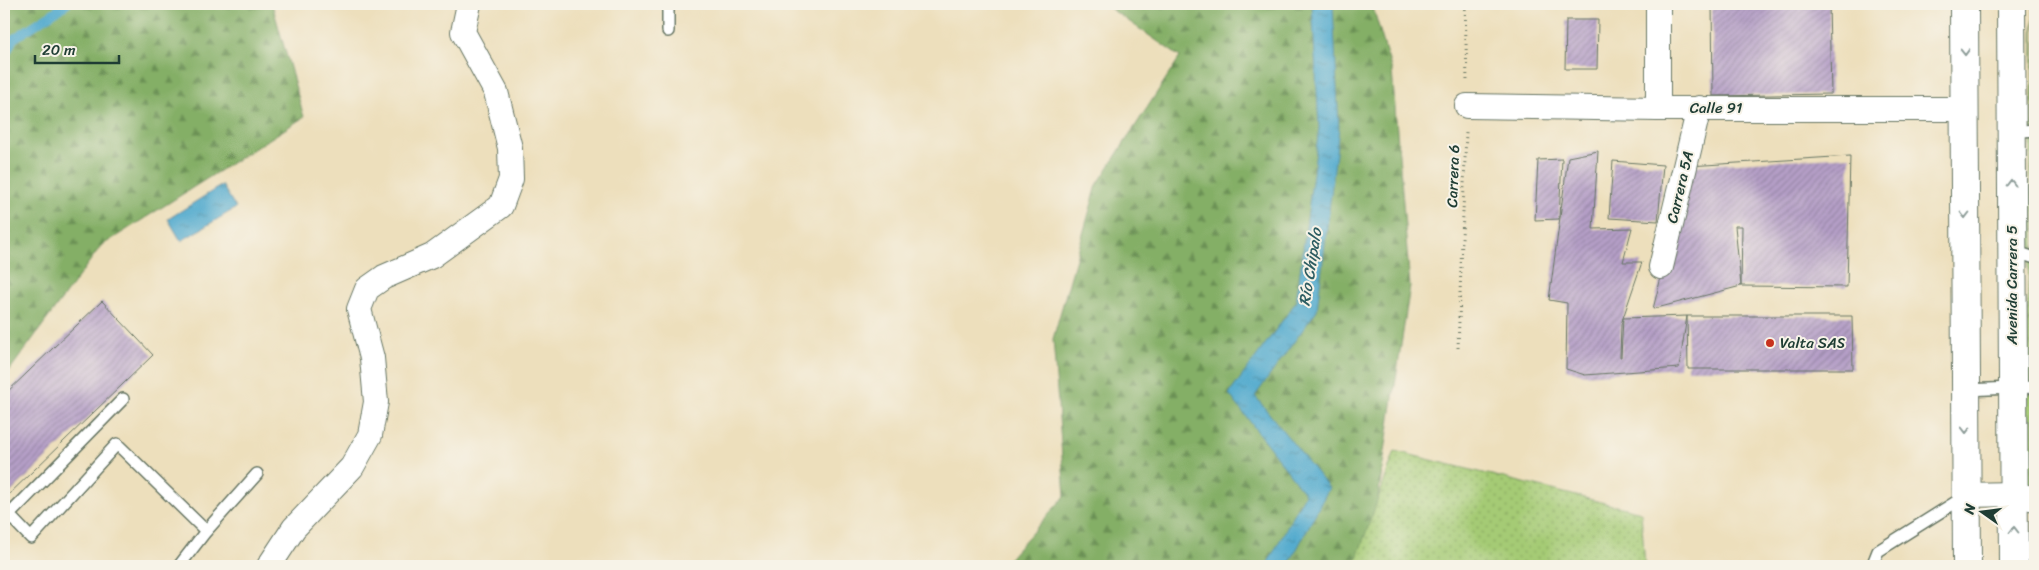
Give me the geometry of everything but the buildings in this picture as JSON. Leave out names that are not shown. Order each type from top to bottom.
[{"type":"main road","points":[[1964,4],[1967,566]]},
{"type":"main road","name":"Avenida Carrera 5","points":[[2011,4],[2023,131],[2024,254],[2024,496],[2014,566]]},
{"type":"street","points":[[269,566],[294,528],[352,467],[370,435],[376,402],[372,358],[358,309],[366,289],[384,277],[432,256],[501,206],[510,179],[510,148],[496,92],[463,32],[469,4]]},
{"type":"street","points":[[1658,4],[1658,109]]},
{"type":"street","name":"Calle 91","points":[[1467,106],[1658,109],[1965,109]]},
{"type":"street","name":"Carrera 5A","points":[[1661,267],[1699,108]]},
{"type":"street","points":[[1966,495],[2024,496]]},
{"type":"lane","points":[[668,4],[668,31]]},
{"type":"lane","points":[[1966,390],[2024,388]]},
{"type":"lane","points":[[123,399],[9,515],[31,538],[117,444],[206,531]]},
{"type":"lane","points":[[179,566],[206,531],[257,474]]},
{"type":"lane","points":[[1872,566],[1878,551],[1966,495]]},
{"type":"path","name":"Carrera 6","points":[[1458,348],[1467,106],[1465,4]]},
{"type":"green space","points":[[4,4],[272,4],[304,117],[101,246],[4,376]]},
{"type":"green space","points":[[1104,4],[1372,4],[1392,71],[1410,286],[1372,537],[1356,566],[1002,566],[1065,496],[1053,339],[1097,185],[1180,57]]},
{"type":"green space","points":[[2034,4],[2035,485],[2024,485]]},
{"type":"green space","points":[[1395,451],[1641,512],[1645,566],[1354,566]]},
{"type":"green space","points":[[2035,541],[2035,566],[2027,566],[2026,542]]},
{"type":"water","name":"Río Chipalo","points":[[1312,4],[1333,4],[1339,128],[1317,310],[1255,396],[1329,488],[1288,566],[1266,566],[1305,494],[1229,394],[1296,302],[1319,128]]},
{"type":"water","points":[[222,185],[236,208],[181,241],[168,219]]},
{"type":"waterway","points":[[4,58],[13,39],[67,4]]},
{"type":"place","name":"Valta SAS","points":[[1770,343]]}]
